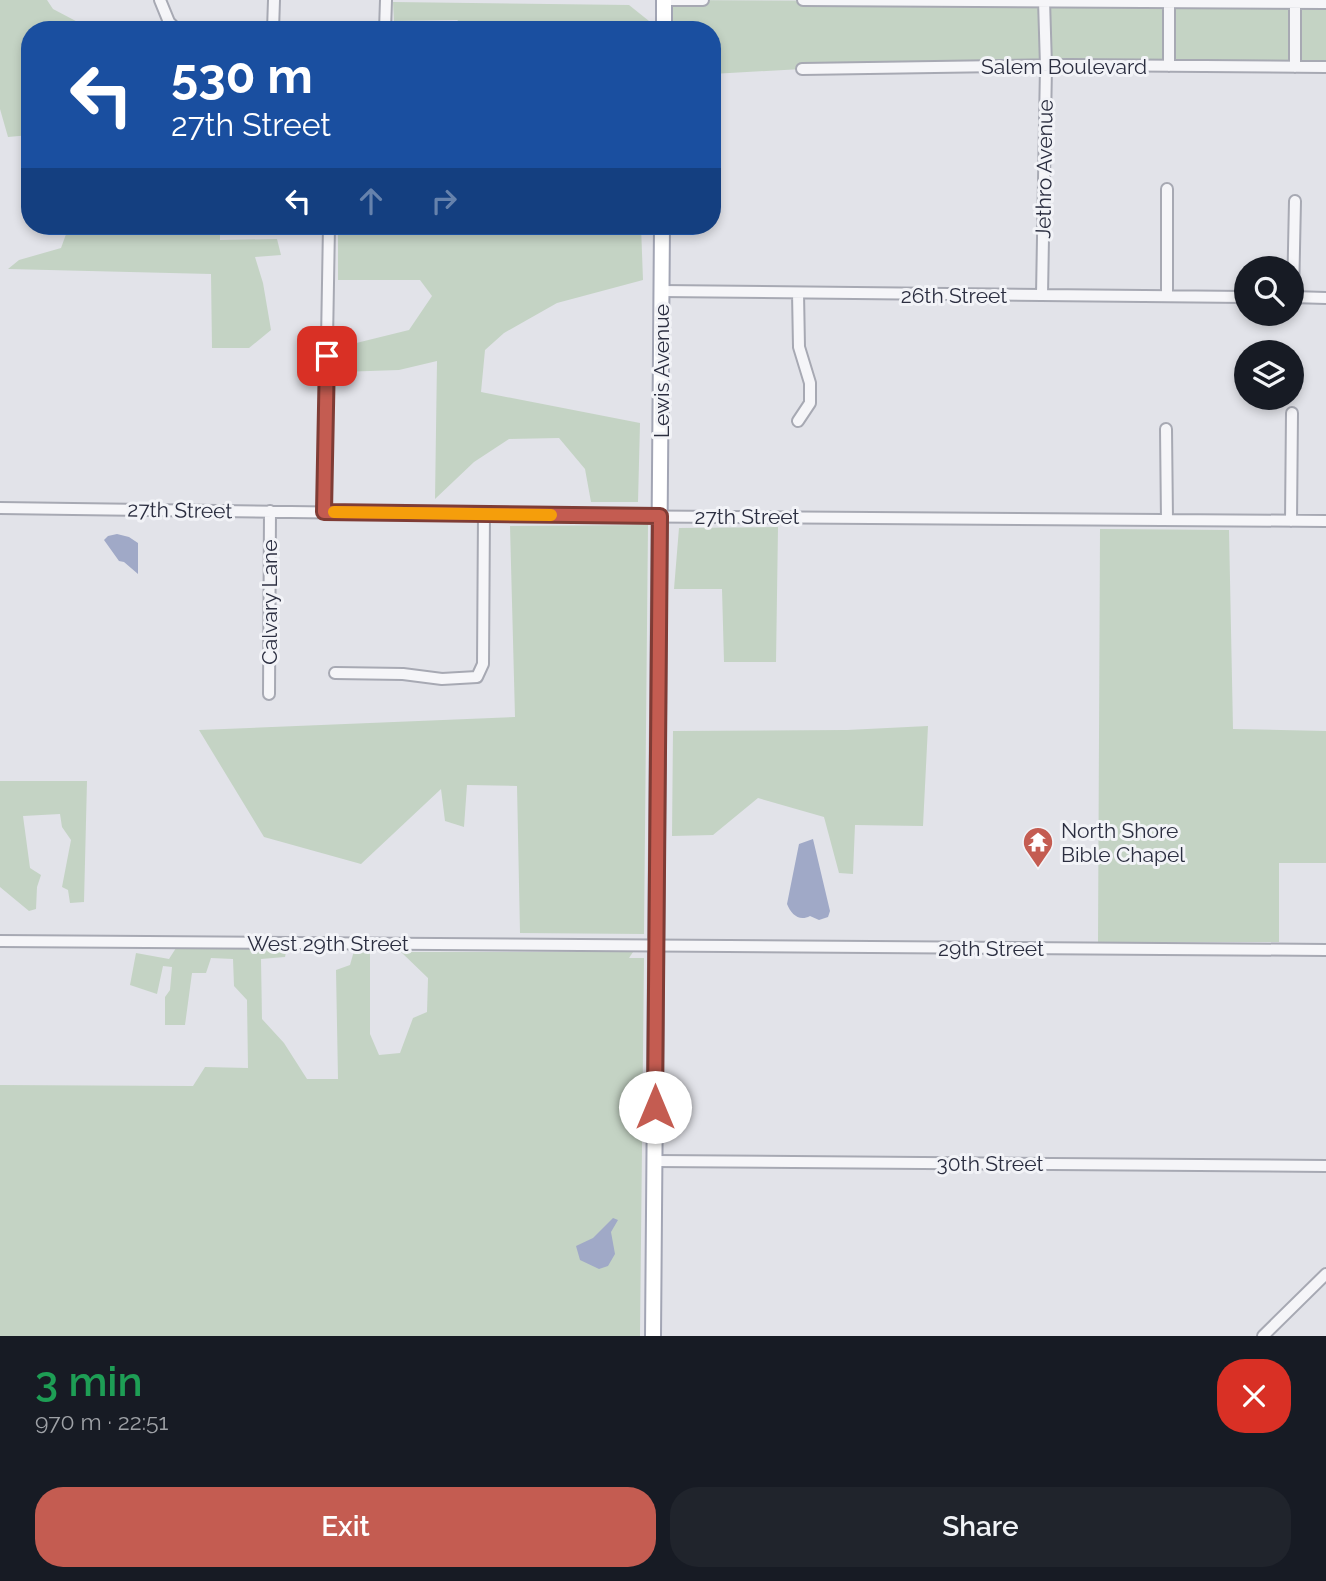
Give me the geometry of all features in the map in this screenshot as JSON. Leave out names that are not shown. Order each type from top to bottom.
[{"type":"main road","points":[[664,0],[664,21]]},
{"type":"main road","name":"Lewis Avenue","points":[[653,1336],[662,235]]},
{"type":"street","points":[[160,0],[169,21]]},
{"type":"street","points":[[273,21],[274,0]]},
{"type":"street","points":[[385,21],[386,0]]},
{"type":"street","points":[[664,0],[703,0]]},
{"type":"street","points":[[803,0],[1326,3]]},
{"type":"street","name":"Jethro Avenue","points":[[1042,295],[1046,66],[1044,1]]},
{"type":"street","points":[[1169,1],[1169,65]]},
{"type":"street","points":[[1294,67],[1295,1]]},
{"type":"street","name":"Salem Boulevard","points":[[802,69],[1169,65],[1326,67]]},
{"type":"street","points":[[1167,189],[1167,296]]},
{"type":"street","points":[[1293,256],[1295,201]]},
{"type":"street","points":[[324,512],[328,235]]},
{"type":"street","name":"26th Street","points":[[662,291],[1234,297]]},
{"type":"street","points":[[798,293],[799,347],[810,383],[810,403],[798,421]]},
{"type":"street","points":[[1304,297],[1326,298]]},
{"type":"street","points":[[1291,521],[1292,413]]},
{"type":"street","points":[[1166,429],[1167,520]]},
{"type":"street","name":"27th Street","points":[[0,508],[1326,521]]},
{"type":"street","name":"Calvary Lane","points":[[269,694],[270,511]]},
{"type":"street","points":[[335,673],[403,674],[442,679],[477,677],[482,664],[484,513]]},
{"type":"street","name":"West 29th Street","points":[[0,941],[656,946]]},
{"type":"street","name":"29th Street","points":[[656,946],[1326,950]]},
{"type":"street","name":"30th Street","points":[[655,1161],[1326,1166]]},
{"type":"street","points":[[1263,1336],[1326,1274]]},
{"type":"green space","points":[[0,0],[47,0],[53,9],[76,21],[21,21],[21,136],[8,137],[0,109]]},
{"type":"green space","points":[[664,0],[1326,3],[1326,68],[802,69],[721,74],[721,21],[664,21]]},
{"type":"green space","points":[[393,2],[629,5],[649,21],[457,20],[394,21]]},
{"type":"green space","points":[[66,235],[220,235],[220,240],[277,239],[281,255],[255,257],[263,283],[271,330],[249,348],[212,348],[211,274],[8,269],[19,260],[61,248]]},
{"type":"green space","points":[[338,235],[641,235],[643,280],[557,303],[504,333],[485,350],[481,392],[640,423],[638,502],[591,502],[585,469],[559,438],[509,439],[474,462],[435,499],[437,361],[399,370],[340,372],[340,347],[409,330],[432,296],[420,280],[338,280]]},
{"type":"green space","points":[[648,525],[644,934],[520,933],[517,786],[467,785],[464,827],[445,821],[441,789],[361,864],[264,837],[199,730],[515,717],[510,526]]},
{"type":"green space","points":[[778,527],[776,662],[724,662],[722,589],[674,589],[679,528]]},
{"type":"green space","points":[[1100,529],[1229,530],[1233,729],[1326,731],[1326,863],[1279,863],[1279,942],[1098,942]]},
{"type":"green space","points":[[928,726],[923,826],[855,825],[853,874],[839,873],[824,817],[758,798],[713,835],[672,836],[673,731],[847,730]]},
{"type":"green space","points":[[0,781],[87,781],[84,902],[70,903],[68,890],[62,887],[71,840],[62,827],[60,814],[23,816],[30,868],[41,875],[37,887],[36,909],[29,911],[0,887]]},
{"type":"green space","points":[[287,947],[285,957],[261,959],[262,1019],[284,1043],[307,1079],[338,1079],[336,970],[350,965],[354,951],[370,951],[370,1034],[379,1055],[400,1053],[413,1018],[427,1012],[428,978],[401,952],[633,952],[629,958],[644,958],[640,1336],[0,1336],[0,1085],[193,1086],[205,1067],[248,1068],[247,1000],[234,986],[233,959],[211,958],[206,973],[192,973],[185,1025],[165,1025],[165,997],[170,990],[172,967],[163,966],[157,994],[130,985],[136,953],[169,959],[176,948]]},
{"type":"water","points":[[117,534],[138,543],[138,574],[119,561],[104,540]]},
{"type":"water","points":[[813,839],[830,911],[828,917],[819,920],[810,916],[796,916],[787,904],[799,844]]},
{"type":"water","points":[[613,1218],[618,1220],[611,1232],[615,1254],[608,1266],[599,1269],[580,1260],[576,1246],[593,1238]]},
{"type":"slow traffic","points":[[334,512],[551,515]]},
{"type":"place","name":"North Shore Bible Chapel","points":[[1038,869]]},
{"type":"route","points":[[327,356],[324,512],[660,516],[655,1107]]}]
